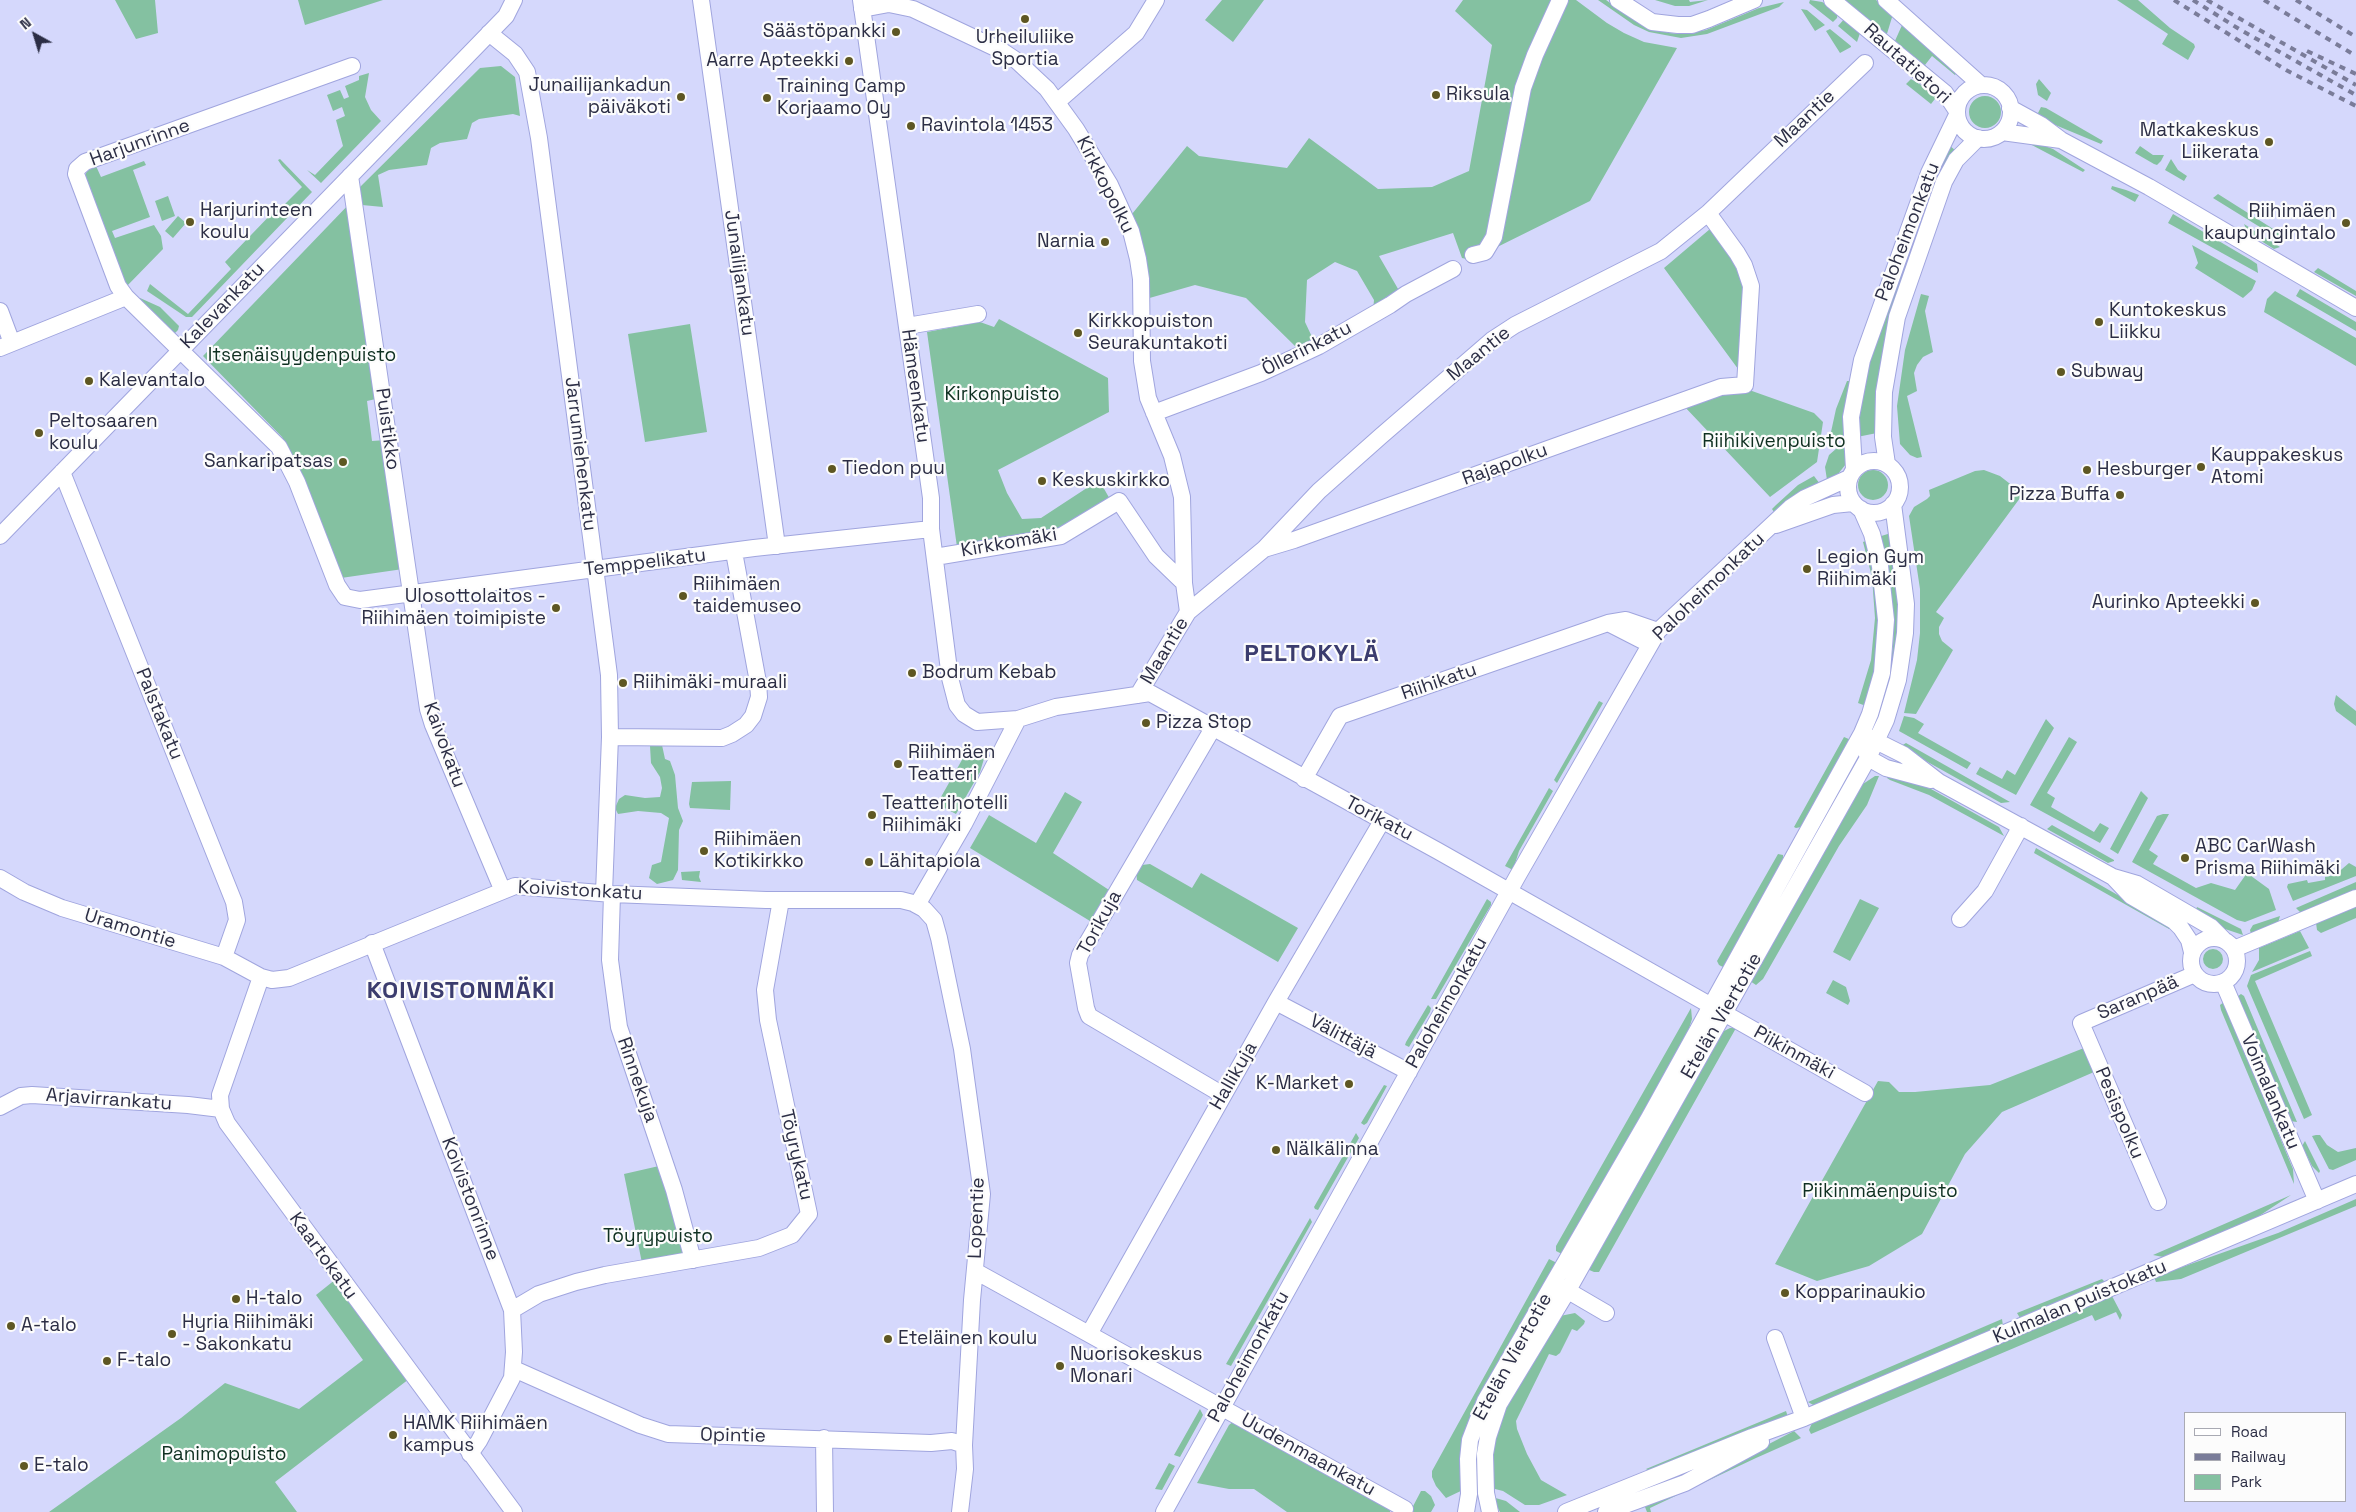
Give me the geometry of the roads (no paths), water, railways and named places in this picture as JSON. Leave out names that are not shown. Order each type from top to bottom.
[{"type":"street","name":"Kalevankatu","points":[[489,33],[502,0]]},
{"type":"street","name":"Kalevankatu","points":[[0,536],[506,16],[514,0]]},
{"type":"street","name":"Junailijankatu","points":[[701,0],[777,546]]},
{"type":"street","points":[[1058,102],[1136,33],[1156,0]]},
{"type":"street","points":[[1473,256],[1485,252],[1494,237],[1523,88],[1539,46],[1560,0]]},
{"type":"street","points":[[1618,0],[1652,22],[1678,25],[1692,25],[1709,20],[1754,0]]},
{"type":"street","name":"Rautatietori","points":[[1832,0],[1945,93],[1957,113]]},
{"type":"street","name":"Rautatietori","points":[[1886,0],[1981,85]]},
{"type":"street","name":"Kirkkopolku","points":[[861,4],[889,4],[913,9],[1002,51],[1026,68],[1047,88],[1099,165],[1131,231],[1141,279],[1143,374],[1148,398],[1172,456],[1182,497],[1184,583],[1188,612]]},
{"type":"street","name":"Hämeenkatu","points":[[861,4],[931,498],[931,529],[950,678],[957,705],[964,714],[977,722],[1018,718]]},
{"type":"street","name":"Jarrumiehenkatu","points":[[489,33],[515,54],[528,72],[530,80],[609,675],[608,893]]},
{"type":"street","name":"Maantie","points":[[1138,695],[1188,612],[1264,548],[1319,491],[1492,340],[1528,317],[1661,251],[1708,213],[1812,111],[1864,64]]},
{"type":"street","name":"Harjunrinne","points":[[181,350],[126,297],[118,286],[76,174],[80,165],[352,66]]},
{"type":"street","points":[[2002,132],[2008,123],[2010,108],[2007,98],[2000,90],[1991,86],[1981,85],[1971,88],[1962,95],[1957,113],[1964,130],[1978,138],[1988,138],[2002,132],[2061,140]]},
{"type":"street","points":[[2010,108],[2041,125],[2061,140],[2149,187],[2356,308]]},
{"type":"street","name":"Paloheimonkatu","points":[[1164,1512],[1221,1406],[1653,638],[1790,508],[1851,474],[1851,418],[1862,360],[1929,173],[1957,113]]},
{"type":"street","name":"Paloheimonkatu","points":[[1887,464],[1883,437],[1884,392],[1897,317],[1944,182],[1956,160],[1978,138]]},
{"type":"street","name":"Puistikko","points":[[350,176],[410,593]]},
{"type":"street","name":"Rajapolku","points":[[1264,548],[1294,540],[1721,387],[1746,384],[1750,286],[1744,265],[1708,213]]},
{"type":"street","name":"Öllerinkatu","points":[[1154,413],[1261,373],[1319,346],[1406,294],[1453,269]]},
{"type":"street","points":[[0,311],[6,345],[126,297]]},
{"type":"street","points":[[906,326],[978,314]]},
{"type":"street","name":"Temppelikatu","points":[[181,350],[279,448],[297,482],[337,585],[345,597],[360,600],[777,546],[931,529]]},
{"type":"street","points":[[1872,460],[1887,464],[1899,480],[1900,490],[1893,504],[1885,510],[1876,513],[1857,506],[1848,494],[1851,474],[1862,463],[1872,460]]},
{"type":"street","name":"Palstakatu","points":[[62,472],[234,902],[237,920],[224,957]]},
{"type":"street","name":"Kirkkomäki","points":[[935,557],[1061,536],[1119,501],[1156,556],[1184,583]]},
{"type":"street","name":"Etelän Viertotie","points":[[1490,1512],[1486,1493],[1485,1454],[1492,1421],[1499,1404],[1561,1286],[1869,737],[1894,699],[1905,633],[1906,604],[1893,504]]},
{"type":"street","name":"Paloheimonkatu","points":[[1771,526],[1833,505],[1857,506]]},
{"type":"street","name":"Etelän Viertotie","points":[[1857,506],[1872,534],[1880,566],[1886,620],[1882,673],[1869,737]]},
{"type":"street","points":[[610,737],[722,738],[746,725],[753,716],[758,698],[758,682],[734,552]]},
{"type":"street","name":"Kaivokatu","points":[[410,593],[428,709],[502,889]]},
{"type":"street","name":"Riihikatu","points":[[1304,779],[1340,716],[1608,623],[1626,620],[1653,638]]},
{"type":"street","name":"Torikatu","points":[[1018,718],[1056,707],[1150,693],[1717,1009]]},
{"type":"street","points":[[917,905],[964,824],[1018,718]]},
{"type":"street","name":"Torikuja","points":[[1213,728],[1080,955],[1078,963],[1089,1016],[1223,1095]]},
{"type":"street","points":[[1939,782],[1886,768],[1868,758],[1869,737],[1904,755],[1939,782],[2113,877],[2137,884],[2211,927],[2229,944],[2238,961],[2236,970],[2231,977],[2223,982],[2210,984],[2201,980],[2191,966],[2192,952],[2189,940],[2181,928],[2174,921],[2131,896],[2113,877]]},
{"type":"street","name":"Etelän Viertotie","points":[[1717,1009],[1868,758]]},
{"type":"street","name":"Hallikuja","points":[[1089,1334],[1276,1002],[1382,821]]},
{"type":"street","points":[[1960,919],[1985,891],[2021,826]]},
{"type":"street","name":"Uramontie","points":[[0,878],[24,892],[62,908],[224,957],[261,977]]},
{"type":"street","name":"Koivistonkatu","points":[[261,977],[272,980],[289,978],[502,889],[526,885],[608,893],[781,900],[901,900],[917,905]]},
{"type":"street","name":"Rinnekuja","points":[[608,893],[610,960],[619,1027],[674,1190],[694,1260]]},
{"type":"street","points":[[2192,952],[2197,944],[2205,939],[2214,937],[2229,944],[2356,898]]},
{"type":"street","name":"Töyrykatu","points":[[512,1310],[539,1294],[576,1282],[614,1273],[759,1248],[784,1240],[792,1235],[809,1214],[775,1060],[766,1005],[765,990],[781,900]]},
{"type":"street","name":"Lopentie","points":[[917,905],[924,909],[934,920],[962,1050],[982,1194],[964,1445],[965,1469],[960,1512]]},
{"type":"street","name":"Koivistonrinne","points":[[372,943],[512,1310],[514,1369],[512,1378],[479,1441],[470,1454]]},
{"type":"street","name":"Saranpää","points":[[2081,1023],[2195,974]]},
{"type":"street","points":[[221,1109],[220,1095],[223,1084],[261,977]]},
{"type":"street","name":"Voimalankatu","points":[[2223,982],[2317,1201]]},
{"type":"street","name":"Välittäjä","points":[[1276,1002],[1409,1072]]},
{"type":"street","name":"Piikinmäki","points":[[1717,1009],[1865,1093]]},
{"type":"street","name":"Pesispolku","points":[[2081,1023],[2158,1202]]},
{"type":"street","name":"Arjavirrankatu","points":[[0,1106],[21,1096],[32,1095],[188,1105],[221,1109]]},
{"type":"street","name":"Kaartokatu","points":[[221,1109],[234,1135],[514,1512]]},
{"type":"street","name":"Kulmalan puistokatu","points":[[1566,1512],[1804,1418],[2356,1184]]},
{"type":"street","name":"Uudenmaankatu","points":[[975,1271],[1405,1509]]},
{"type":"street","points":[[1561,1286],[1606,1313]]},
{"type":"street","name":"Etelän Viertotie","points":[[1466,1512],[1469,1494],[1468,1459],[1476,1422],[1485,1401],[1561,1286]]},
{"type":"street","points":[[1774,1338],[1804,1418]]},
{"type":"street","name":"Opintie","points":[[514,1369],[640,1425],[668,1434],[931,1443],[952,1441],[964,1445]]},
{"type":"street","name":"Kulmalan puistokatu","points":[[1606,1512],[1706,1473],[1804,1418]]},
{"type":"street","points":[[824,1438],[825,1512]]},
{"type":"railway","points":[[2174,0],[2286,70],[2356,106]]},
{"type":"railway","points":[[2193,0],[2239,29],[2356,95]]},
{"type":"railway","points":[[2207,0],[2356,85]]},
{"type":"railway","points":[[2264,0],[2356,56]]},
{"type":"railway","points":[[2296,0],[2356,37]]},
{"type":"railway","points":[[2307,51],[2356,74]]},
{"type":"place","name":"Urheiluliike Sportia","points":[[1025,19]]},
{"type":"place","name":"Säästöpankki","points":[[896,32]]},
{"type":"place","name":"Aarre Apteekki","points":[[849,61]]},
{"type":"place","name":"Riksula","points":[[1436,95]]},
{"type":"place","name":"Junailijankadun päiväkoti","points":[[681,97]]},
{"type":"place","name":"Training Camp Korjaamo Oy","points":[[767,98]]},
{"type":"place","name":"Ravintola 1453","points":[[911,126]]},
{"type":"place","name":"Matkakeskus Liikerata","points":[[2269,142]]},
{"type":"place","name":"Harjurinteen koulu","points":[[190,222]]},
{"type":"place","name":"Riihimäen kaupungintalo","points":[[2346,223]]},
{"type":"place","name":"Narnia","points":[[1105,242]]},
{"type":"place","name":"Kuntokeskus Liikku","points":[[2099,322]]},
{"type":"place","name":"Kirkkopuiston Seurakuntakoti","points":[[1078,333]]},
{"type":"place","name":"Subway","points":[[2061,372]]},
{"type":"place","name":"Kalevantalo","points":[[89,381]]},
{"type":"place","name":"Peltosaaren koulu","points":[[39,433]]},
{"type":"place","name":"Sankaripatsas","points":[[343,462]]},
{"type":"place","name":"Kauppakeskus Atomi","points":[[2201,467]]},
{"type":"place","name":"Tiedon puu","points":[[832,469]]},
{"type":"place","name":"Hesburger","points":[[2087,470]]},
{"type":"place","name":"Keskuskirkko","points":[[1042,481]]},
{"type":"place","name":"Pizza Buffa","points":[[2120,495]]},
{"type":"place","name":"Legion Gym Riihimäki","points":[[1807,569]]},
{"type":"place","name":"Riihimäen taidemuseo","points":[[683,596]]},
{"type":"place","name":"Aurinko Apteekki","points":[[2255,603]]},
{"type":"place","name":"Ulosottolaitos - Riihimäen toimipiste","points":[[556,608]]},
{"type":"place","name":"Bodrum Kebab","points":[[912,673]]},
{"type":"place","name":"Riihimäki-muraali","points":[[623,683]]},
{"type":"place","name":"Pizza Stop","points":[[1146,723]]},
{"type":"place","name":"Riihimäen Teatteri","points":[[898,764]]},
{"type":"place","name":"Teatterihotelli Riihimäki","points":[[872,815]]},
{"type":"place","name":"Riihimäen Kotikirkko","points":[[704,851]]},
{"type":"place","name":"ABC CarWash Prisma Riihimäki","points":[[2185,858]]},
{"type":"place","name":"Lähitapiola","points":[[869,862]]},
{"type":"place","name":"K-Market","points":[[1349,1084]]},
{"type":"place","name":"Nälkälinna","points":[[1276,1150]]},
{"type":"place","name":"Kopparinaukio","points":[[1785,1293]]},
{"type":"place","name":"H-talo","points":[[236,1299]]},
{"type":"place","name":"A-talo","points":[[11,1326]]},
{"type":"place","name":"Hyria Riihimäki - Sakonkatu","points":[[172,1334]]},
{"type":"place","name":"Eteläinen koulu","points":[[888,1339]]},
{"type":"place","name":"F-talo","points":[[107,1361]]},
{"type":"place","name":"Nuorisokeskus Monari","points":[[1060,1366]]},
{"type":"place","name":"HAMK Riihimäen kampus","points":[[393,1435]]},
{"type":"place","name":"E-talo","points":[[24,1466]]},
{"type":"district","name":"PELTOKYLÄ","points":[[1312,654]]},
{"type":"district","name":"KOIVISTONMÄKI","points":[[461,991]]},
{"type":"park label","name":"Itsenäisyydenpuisto","points":[[302,356]]},
{"type":"park label","name":"Kirkonpuisto","points":[[1002,395]]},
{"type":"park label","name":"Riihikivenpuisto","points":[[1774,442]]},
{"type":"park label","name":"Piikinmäenpuisto","points":[[1880,1192]]},
{"type":"park label","name":"Töyrypuisto","points":[[658,1237]]},
{"type":"park label","name":"Panimopuisto","points":[[224,1455]]}]
